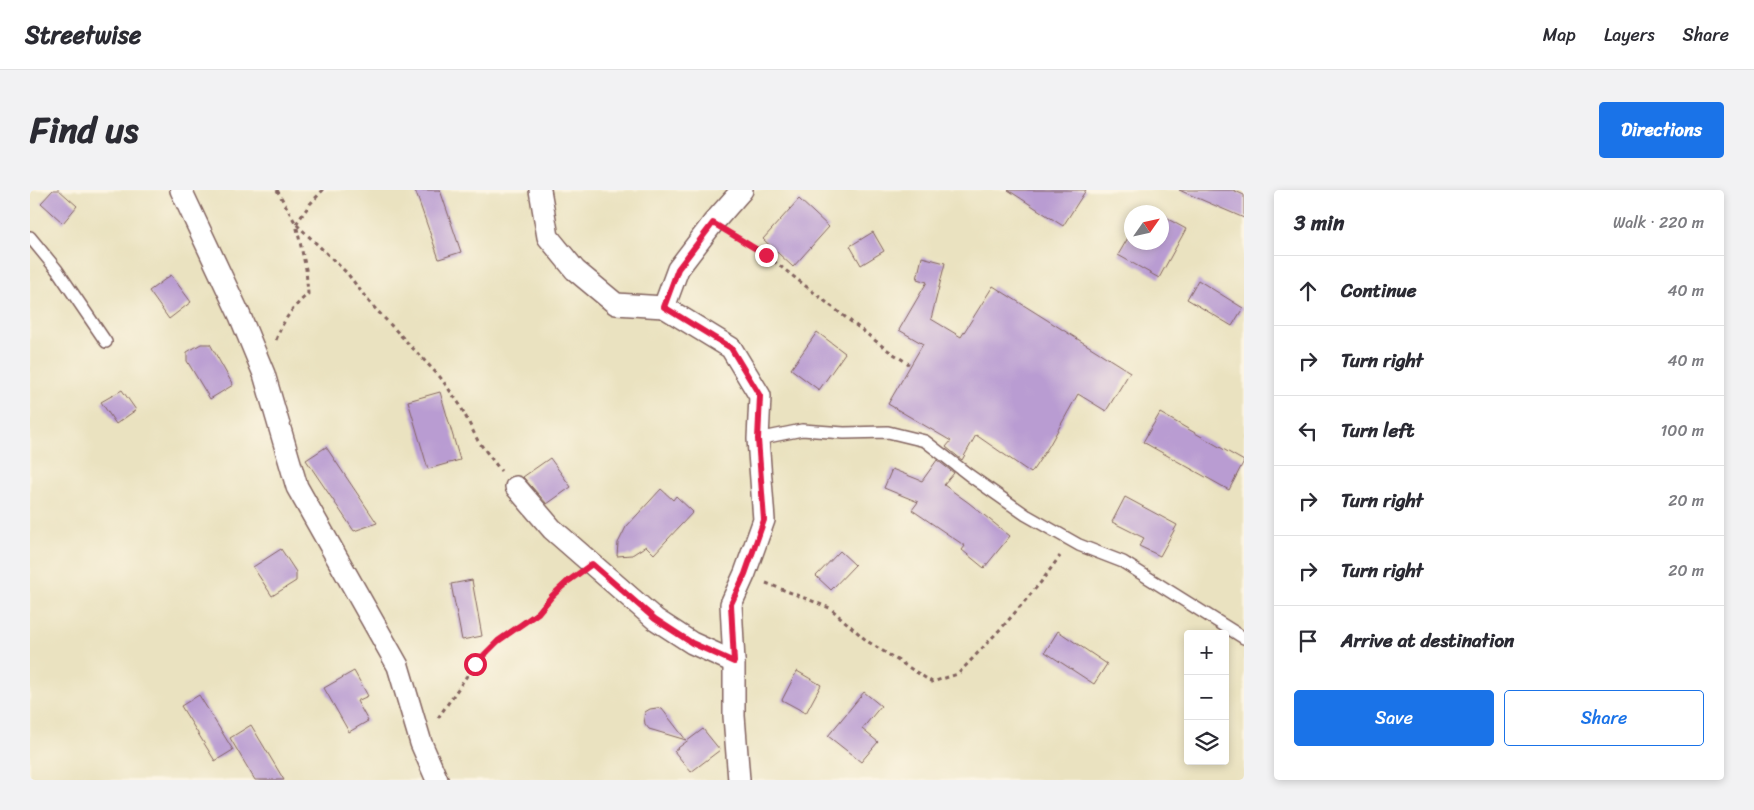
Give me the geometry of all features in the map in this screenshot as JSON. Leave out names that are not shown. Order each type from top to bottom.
[{"type":"street","points":[[182,190],[240,316],[264,374],[298,487],[398,666],[420,743],[437,780]]},
{"type":"street","points":[[540,190],[548,237],[575,270],[616,304],[664,307],[731,348],[760,396],[758,439],[764,520],[745,574],[731,604],[734,716],[743,777]]},
{"type":"street","points":[[664,307],[678,269],[713,223],[742,190]]},
{"type":"street","points":[[516,487],[552,529],[655,619],[692,643],[734,662]]},
{"type":"lane","points":[[30,237],[57,270],[106,342]]},
{"type":"lane","points":[[758,439],[802,430],[844,433],[888,432],[924,441],[1026,515],[1079,545],[1123,562],[1244,638]]},
{"type":"path","points":[[264,374],[280,327],[293,308],[308,294],[306,269],[296,224],[277,190]]},
{"type":"path","points":[[296,224],[310,204],[324,190]]},
{"type":"path","points":[[713,223],[766,255],[886,349],[909,364]]},
{"type":"path","points":[[296,224],[347,273],[370,303],[440,377],[460,405],[478,441],[503,474],[516,487]]},
{"type":"path","points":[[745,574],[830,608],[867,641],[932,682],[958,674],[1018,610],[1071,540]]},
{"type":"path","points":[[420,743],[475,664],[498,641],[538,613],[567,582],[592,564]]},
{"type":"building","points":[[53,190],[59,190],[77,206],[63,223],[41,203]]},
{"type":"building","points":[[415,190],[440,190],[461,252],[439,259]]},
{"type":"building","points":[[1008,190],[1086,190],[1063,226]]},
{"type":"building","points":[[1179,190],[1233,190],[1244,195],[1244,218]]},
{"type":"building","points":[[799,199],[829,227],[793,267],[763,239]]},
{"type":"building","points":[[1169,220],[1186,229],[1159,278],[1118,255],[1124,245],[1124,250],[1169,250]]},
{"type":"building","points":[[873,232],[884,251],[861,265],[850,246]]},
{"type":"building","points":[[922,257],[945,263],[931,319],[961,337],[993,286],[1130,372],[1106,411],[1078,394],[1049,446],[1031,473],[976,435],[962,460],[946,447],[951,441],[888,404],[923,344],[899,330],[927,282],[917,279]]},
{"type":"building","points":[[171,275],[191,302],[169,319],[149,291]]},
{"type":"building","points":[[1198,280],[1243,308],[1232,326],[1187,299]]},
{"type":"building","points":[[817,332],[845,353],[819,390],[791,369]]},
{"type":"building","points":[[201,344],[210,344],[233,385],[210,399],[187,361],[187,352]]},
{"type":"building","points":[[122,390],[136,410],[116,424],[101,402]]},
{"type":"building","points":[[440,392],[460,460],[428,469],[408,401]]},
{"type":"building","points":[[1160,413],[1244,461],[1229,490],[1143,442]]},
{"type":"building","points":[[326,447],[377,523],[354,531],[306,460]]},
{"type":"building","points":[[550,458],[571,487],[547,504],[523,477]]},
{"type":"building","points":[[937,460],[954,473],[944,485],[1010,536],[984,568],[962,550],[965,546],[912,510],[918,502],[884,488],[892,469],[922,481]]},
{"type":"building","points":[[661,489],[673,500],[676,496],[693,512],[654,554],[646,546],[632,555],[617,556],[618,543],[626,527]]},
{"type":"building","points":[[1125,497],[1177,525],[1160,556],[1139,546],[1144,538],[1112,522]]},
{"type":"building","points":[[281,549],[296,572],[296,581],[272,596],[253,567]]},
{"type":"building","points":[[840,551],[855,565],[831,590],[816,576]]},
{"type":"building","points":[[472,580],[482,636],[462,640],[451,584]]},
{"type":"building","points":[[1058,631],[1107,664],[1094,684],[1045,652]]},
{"type":"building","points":[[354,671],[368,696],[357,701],[368,721],[349,732],[324,688]]},
{"type":"building","points":[[797,671],[821,685],[806,713],[782,700]]},
{"type":"building","points":[[864,692],[881,706],[862,729],[878,742],[861,762],[828,736]]},
{"type":"building","points":[[199,695],[233,750],[215,761],[181,706]]},
{"type":"building","points":[[657,708],[662,709],[686,740],[649,729],[645,724],[645,712]]},
{"type":"building","points":[[251,725],[284,780],[255,780],[230,738]]},
{"type":"building","points":[[703,729],[720,750],[691,772],[674,751]]},
{"type":"route","points":[[475,664],[498,641],[538,613],[567,582],[592,564],[655,619],[692,643],[734,662],[731,604],[745,574],[764,520],[758,439],[760,396],[731,348],[664,307],[678,269],[713,223],[766,255]]}]
